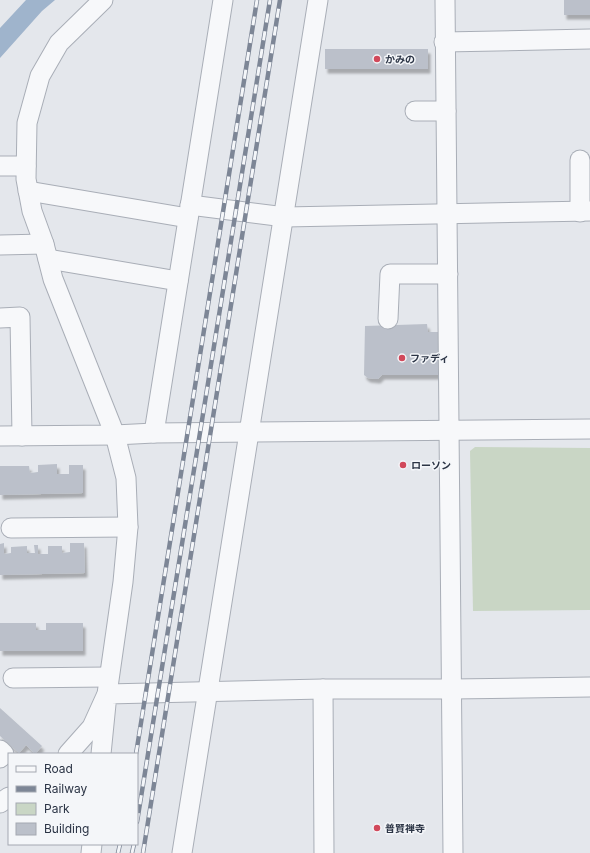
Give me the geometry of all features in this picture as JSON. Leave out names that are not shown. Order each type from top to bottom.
[{"type":"street","points":[[101,753],[107,685],[124,582],[128,527],[126,478],[115,435],[53,279],[46,252],[32,211],[26,166],[27,123],[40,76],[59,43],[103,0]]},
{"type":"street","points":[[154,433],[223,0]]},
{"type":"street","points":[[182,853],[248,432],[285,217],[318,0]]},
{"type":"street","points":[[445,0],[444,42],[450,431],[453,853]]},
{"type":"street","points":[[444,42],[590,39]]},
{"type":"street","points":[[415,111],[446,111]]},
{"type":"street","points":[[28,190],[189,211],[285,217],[447,213],[585,212],[580,160]]},
{"type":"street","points":[[0,166],[26,166]]},
{"type":"street","points":[[0,245],[46,252],[178,281]]},
{"type":"street","points":[[388,319],[390,274],[448,274]]},
{"type":"street","points":[[0,318],[20,318],[22,436]]},
{"type":"street","points":[[0,436],[590,429]]},
{"type":"street","points":[[11,528],[128,527]]},
{"type":"street","points":[[13,678],[208,691],[323,688],[452,689],[590,687]]},
{"type":"street","points":[[69,753],[92,727],[107,685]]},
{"type":"street","points":[[323,688],[324,853]]},
{"type":"street","points":[[0,750],[4,754],[0,758]]},
{"type":"green space","points":[[475,447],[590,448],[590,610],[473,611],[470,451]]},
{"type":"water","points":[[26,0],[55,0],[42,11],[0,58],[0,28]]},
{"type":"building","points":[[564,0],[590,0],[590,15],[564,15]]},
{"type":"building","name":"かみの","points":[[325,49],[428,49],[428,69],[325,69]]},
{"type":"building","name":"ファディ","points":[[427,324],[428,332],[441,332],[440,375],[382,375],[378,379],[368,378],[364,375],[365,326]]},
{"type":"building","points":[[57,464],[57,474],[69,474],[69,465],[83,465],[83,493],[0,495],[0,466],[29,466],[30,473],[38,472],[38,465]]},
{"type":"building","points":[[4,543],[4,554],[11,553],[11,547],[27,546],[27,553],[35,553],[34,545],[38,545],[38,554],[48,554],[48,546],[62,546],[62,553],[70,552],[70,543],[84,543],[85,573],[0,575],[0,544]]},
{"type":"building","points":[[0,623],[36,623],[36,630],[46,630],[46,623],[83,623],[83,651],[0,651]]},
{"type":"building","points":[[0,708],[42,746],[36,753],[34,753],[26,745],[19,753],[0,736]]},
{"type":"railway","points":[[136,753],[257,0]]},
{"type":"railway","points":[[138,816],[270,0]]},
{"type":"railway","points":[[143,853],[280,0]]},
{"type":"railway","points":[[118,853],[120,845]]},
{"type":"railway","points":[[132,853],[134,845]]},
{"type":"place","name":"かみの","points":[[377,59]]},
{"type":"place","name":"ファディ","points":[[402,358]]},
{"type":"place","name":"ローソン","points":[[403,465]]},
{"type":"place","name":"普賢禅寺","points":[[377,828]]}]
